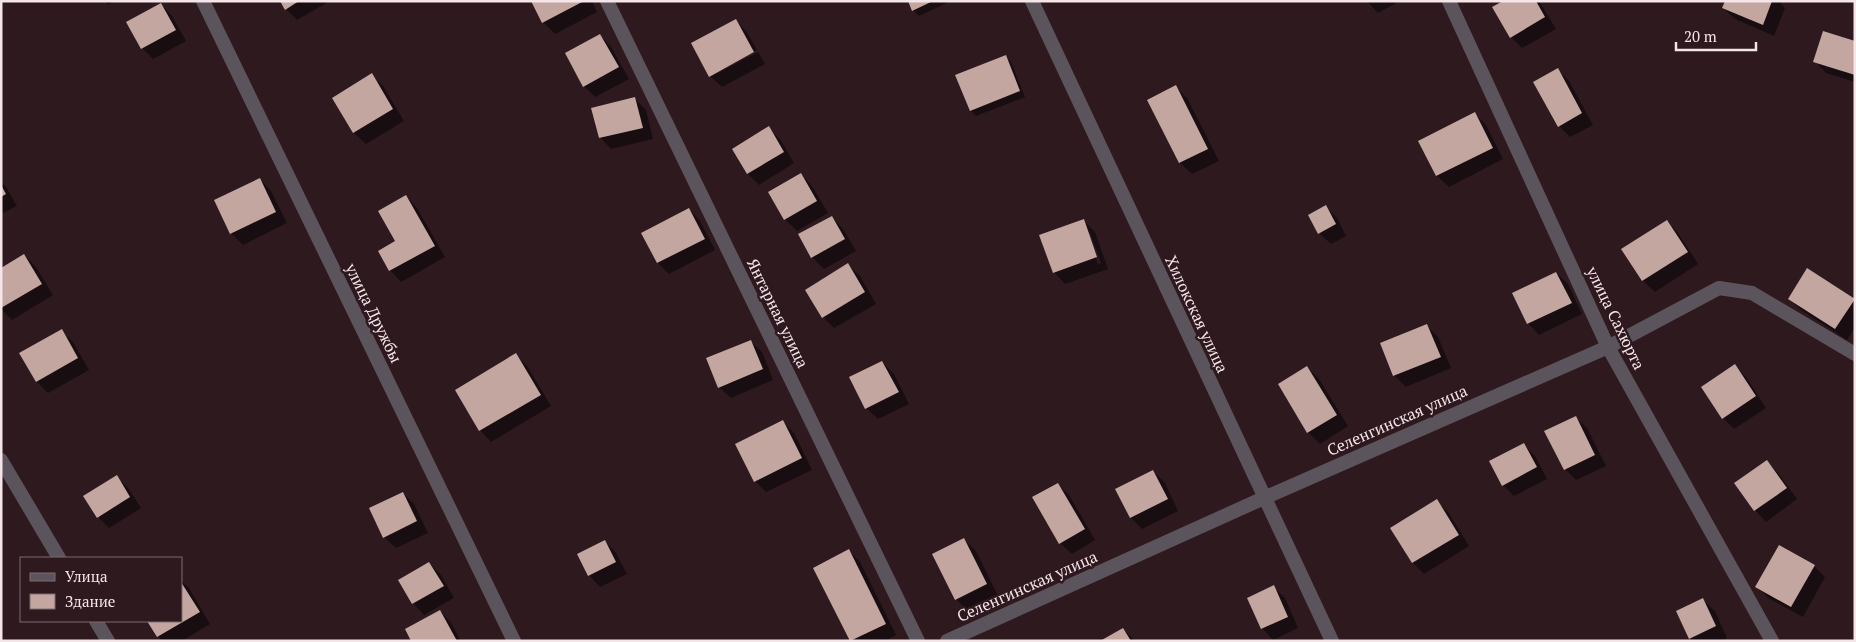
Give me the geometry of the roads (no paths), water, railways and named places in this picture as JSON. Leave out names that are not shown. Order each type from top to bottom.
[{"type":"street","name":"улица Дружбы","points":[[203,1],[514,641]]},
{"type":"street","name":"Янтарная улица","points":[[607,1],[918,641]]},
{"type":"street","name":"Хилокская улица","points":[[1032,1],[1332,641]]},
{"type":"street","name":"улица Сахюрта","points":[[1449,1],[1608,347],[1772,641]]},
{"type":"street","name":"Селенгинская улица","points":[[947,641],[1264,498],[1608,347],[1719,288],[1752,293],[1855,354]]},
{"type":"street","points":[[1,460],[58,557]]},
{"type":"street","points":[[97,622],[108,641]]}]
